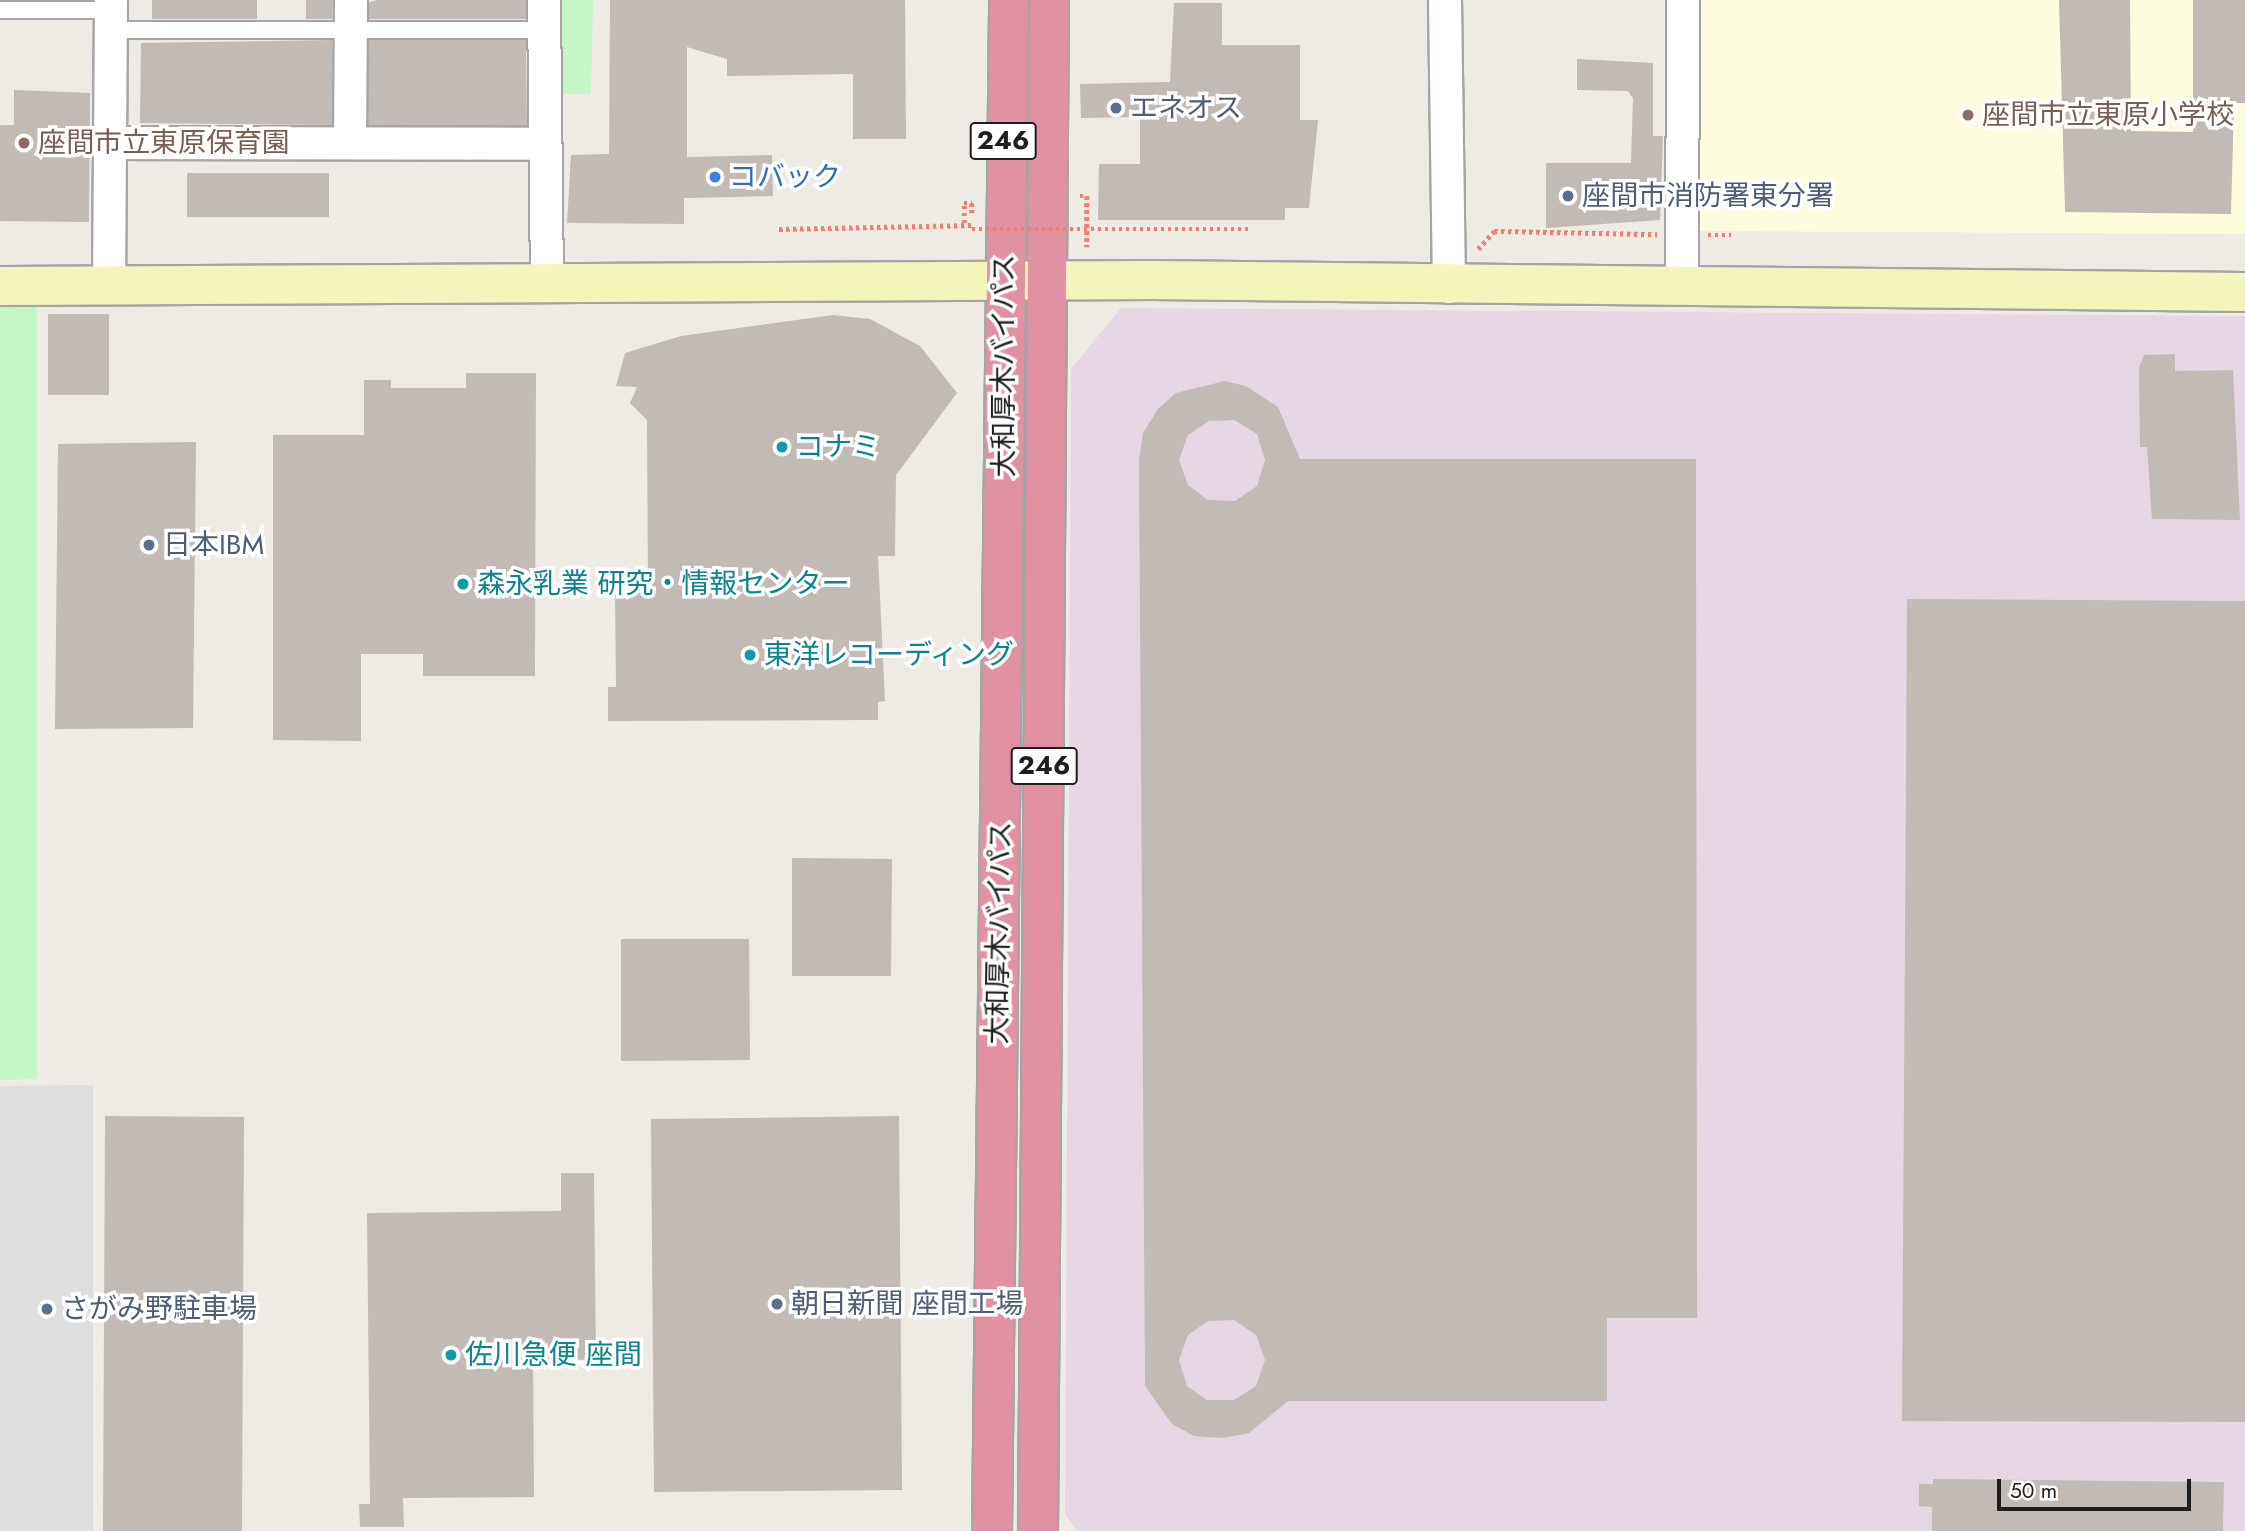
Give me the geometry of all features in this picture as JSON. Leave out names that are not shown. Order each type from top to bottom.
[{"type":"highway","name":"大和厚木バイパス","points":[[992,1531],[1009,0]]},
{"type":"highway","name":"大和厚木バイパス","points":[[1038,1531],[1049,0]]},
{"type":"street","points":[[1445,0],[1449,287]]},
{"type":"street","points":[[1682,288],[1683,0]]},
{"type":"street","points":[[109,288],[111,13]]},
{"type":"street","points":[[350,143],[351,15]]},
{"type":"street","points":[[543,15],[547,284]]},
{"type":"street","points":[[110,142],[543,144]]},
{"type":"street","points":[[0,286],[109,288],[1047,281],[1449,287],[2245,292]]},
{"type":"lane","points":[[0,10],[543,15]]},
{"type":"path","points":[[964,223],[964,203],[972,203],[972,229]]},
{"type":"path","points":[[1087,217],[1087,247]]},
{"type":"path","points":[[1070,222],[1087,247],[1095,250]]},
{"type":"path","points":[[779,229],[1248,229]]},
{"type":"path","points":[[1471,257],[1494,231],[1682,234]]},
{"type":"shaded area","name":"座間市立東原小学校","points":[[1692,0],[2245,0],[2245,234],[1691,231]]},
{"type":"shaded area","points":[[1121,308],[2245,316],[2245,1531],[1077,1531],[1065,1514],[1071,369]]},
{"type":"shaded area","name":"さがみ野駐車場","points":[[93,1085],[93,1531],[0,1531],[0,1086]]},
{"type":"green space","points":[[557,0],[593,0],[591,94],[557,94]]},
{"type":"green space","points":[[37,306],[37,1079],[0,1080],[0,307]]},
{"type":"building","points":[[152,0],[257,0],[257,19],[152,19]]},
{"type":"building","points":[[306,0],[333,0],[332,19],[306,19]]},
{"type":"building","points":[[526,0],[526,19],[369,19],[369,2]]},
{"type":"building","points":[[610,0],[905,0],[906,139],[853,139],[853,74],[727,76],[727,59],[687,47],[687,157],[772,155],[773,196],[684,198],[684,224],[567,223],[571,155],[609,154]]},
{"type":"building","points":[[2059,0],[2130,0],[2131,131],[2193,132],[2193,0],[2245,0],[2245,103],[2234,103],[2231,214],[2065,212]]},
{"type":"building","points":[[1174,3],[1222,3],[1222,45],[1300,45],[1300,120],[1318,120],[1309,208],[1285,208],[1285,220],[1098,220],[1099,164],[1140,164],[1140,117],[1081,118],[1080,84],[1170,82]]},
{"type":"building","points":[[332,40],[332,125],[140,123],[141,43]]},
{"type":"building","points":[[369,40],[526,40],[527,126],[368,125]]},
{"type":"building","points":[[1577,59],[1653,63],[1653,136],[1663,136],[1660,220],[1546,228],[1546,163],[1631,163],[1633,98],[1628,91],[1577,90]]},
{"type":"building","points":[[14,90],[90,93],[89,222],[0,221],[0,125],[14,125]]},
{"type":"building","points":[[187,173],[329,173],[329,217],[187,217]]},
{"type":"building","points":[[48,314],[109,314],[109,395],[48,395]]},
{"type":"building","name":"コナミ","points":[[833,315],[870,319],[920,346],[957,393],[896,475],[895,556],[878,556],[885,701],[878,702],[878,720],[608,721],[608,687],[616,687],[615,590],[648,590],[647,420],[630,403],[637,387],[616,386],[625,353],[681,336]]},
{"type":"building","points":[[2175,354],[2175,371],[2233,370],[2240,520],[2152,519],[2147,447],[2140,447],[2139,368],[2144,355]]},
{"type":"building","name":"森永乳業 研究・情報センター","points":[[466,373],[536,373],[535,676],[423,676],[423,654],[361,654],[361,741],[273,740],[273,435],[364,435],[364,380],[391,380],[391,388],[466,388]]},
{"type":"building","points":[[1225,381],[1246,386],[1278,407],[1300,459],[1696,459],[1697,1318],[1607,1318],[1607,1401],[1288,1401],[1249,1433],[1223,1438],[1194,1436],[1172,1424],[1145,1386],[1139,460],[1143,433],[1158,409],[1176,393]],"holes":[[[1234,420],[1257,434],[1265,460],[1257,486],[1235,501],[1208,500],[1188,485],[1179,460],[1188,435],[1209,421]],[[1234,1320],[1256,1335],[1265,1360],[1256,1386],[1234,1400],[1207,1400],[1187,1386],[1179,1360],[1188,1335],[1208,1321]]]},
{"type":"building","points":[[196,442],[193,728],[55,729],[58,444]]},
{"type":"building","points":[[1907,599],[2245,601],[2245,1422],[1902,1421]]},
{"type":"building","points":[[792,858],[892,859],[891,976],[792,976]]},
{"type":"building","points":[[621,939],[749,939],[750,1060],[621,1061]]},
{"type":"building","points":[[105,1116],[244,1117],[242,1531],[103,1531]]},
{"type":"building","name":"朝日新聞 座間工場","points":[[899,1116],[902,1490],[654,1492],[651,1119]]},
{"type":"building","name":"佐川急便 座間","points":[[561,1173],[594,1173],[596,1360],[533,1359],[534,1497],[403,1498],[404,1527],[360,1527],[359,1504],[370,1504],[367,1213],[561,1211]]},
{"type":"building","points":[[1933,1479],[2224,1482],[2223,1531],[1932,1531],[1932,1507],[1919,1506],[1919,1484],[1933,1484]]},
{"type":"place","name":"エネオス","points":[[1116,108]]},
{"type":"place","name":"座間市立東原小学校","points":[[1968,115]]},
{"type":"place","name":"座間市立東原保育園","points":[[24,143]]},
{"type":"place","name":"コバック","points":[[715,177]]},
{"type":"place","name":"座間市消防署東分署","points":[[1568,196]]},
{"type":"place","name":"コナミ","points":[[782,447]]},
{"type":"place","name":"日本IBM","points":[[149,545]]},
{"type":"place","name":"森永乳業 研究・情報センター","points":[[463,584]]},
{"type":"place","name":"東洋レコーディング","points":[[750,655]]},
{"type":"place","name":"朝日新聞 座間工場","points":[[777,1304]]},
{"type":"place","name":"さがみ野駐車場","points":[[47,1309]]},
{"type":"place","name":"佐川急便 座間","points":[[451,1355]]}]
